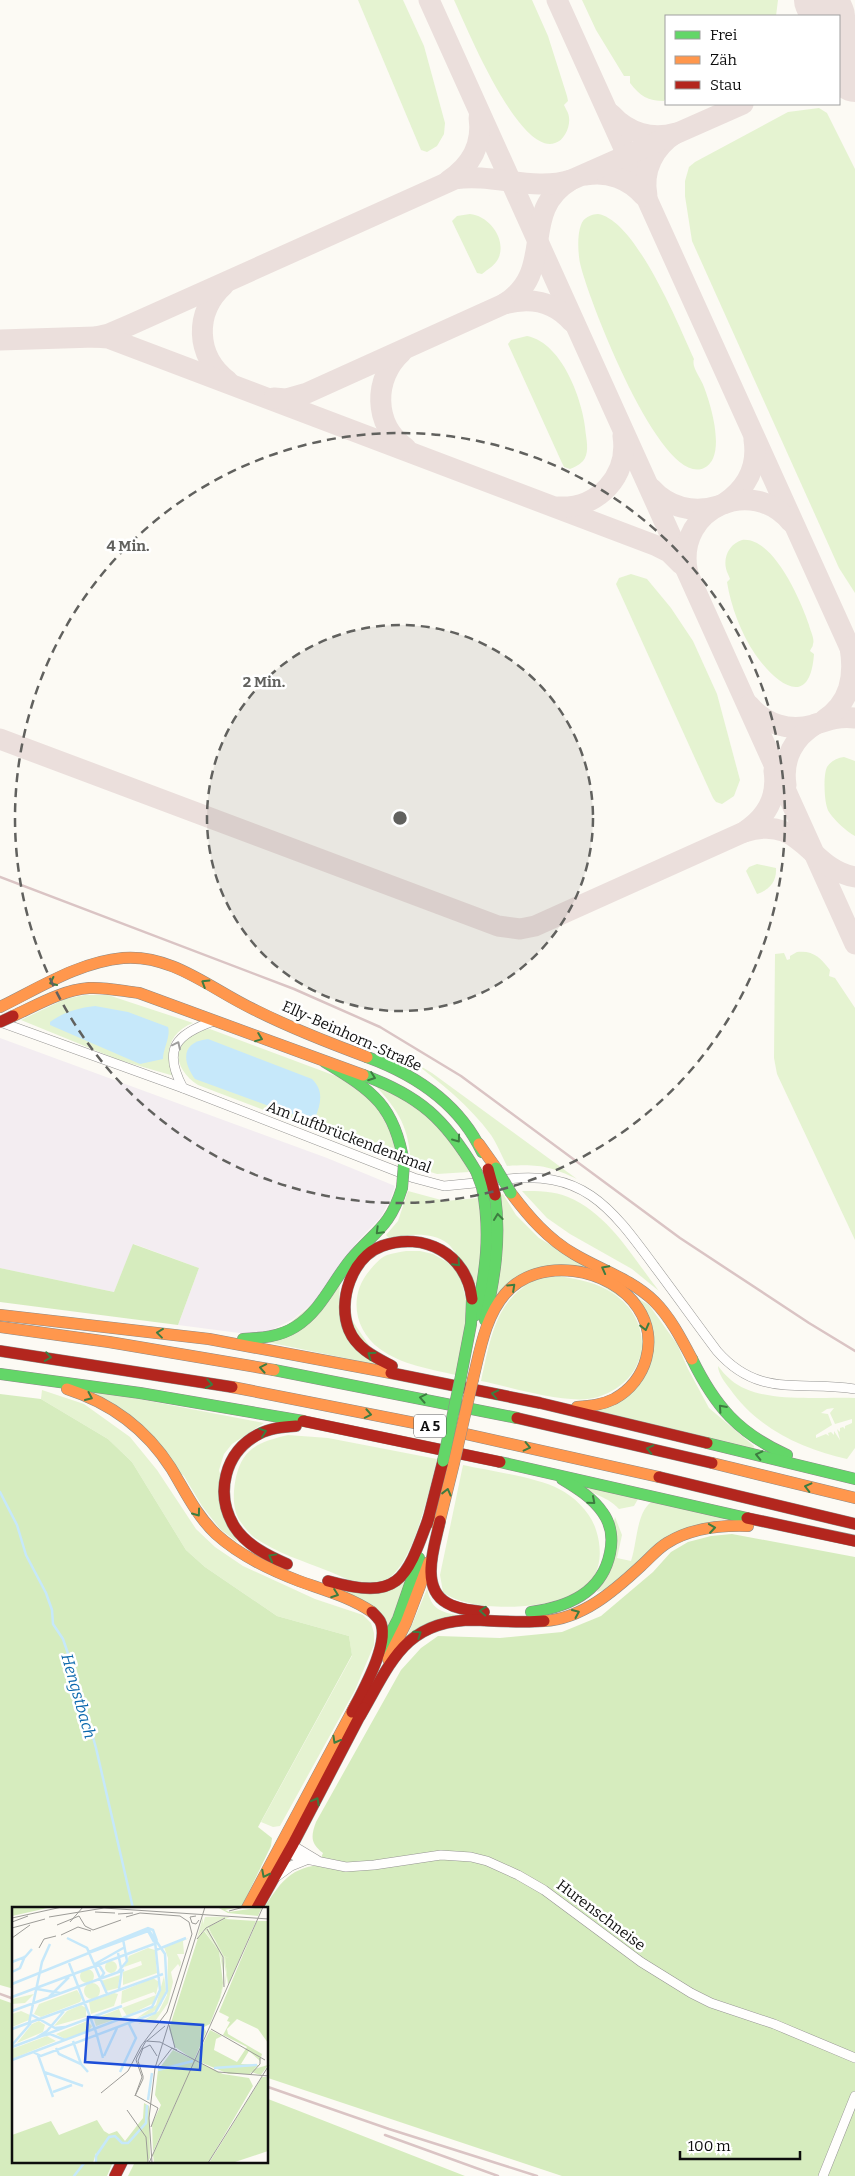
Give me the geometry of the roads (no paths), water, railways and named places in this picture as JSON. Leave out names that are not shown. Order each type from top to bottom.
[{"type":"main road","name":"Elly-Beinhorn-Straße","points":[[0,1007],[99,962],[129,957],[152,959],[187,972],[281,1024],[400,1071],[441,1098],[465,1124],[479,1144],[487,1169],[490,1196],[499,1225],[498,1256],[467,1377]]},
{"type":"main road","name":"Elly-Beinhorn-Straße","points":[[0,1022],[67,992],[81,989],[99,988],[139,993],[325,1062],[373,1077],[412,1097],[431,1111],[487,1169]]},
{"type":"main road","points":[[209,1340],[271,1337],[286,1332],[300,1324],[318,1306],[350,1260],[385,1224],[402,1188],[404,1164],[396,1127],[372,1092],[325,1062]]},
{"type":"main road","points":[[487,1169],[511,1193],[530,1218],[564,1247],[623,1279],[654,1301],[676,1331],[714,1400],[736,1423],[758,1440],[780,1452],[824,1470]]},
{"type":"main road","points":[[449,1384],[379,1361],[364,1350],[354,1339],[346,1319],[345,1294],[356,1268],[374,1250],[393,1242],[422,1242],[442,1250],[461,1267],[470,1286],[472,1303],[467,1377],[435,1519],[431,1569],[431,1582],[436,1595],[446,1604],[465,1610],[481,1612],[529,1612],[558,1607],[577,1600],[592,1589],[603,1575],[611,1554],[612,1534],[606,1517],[596,1504],[552,1473]]},
{"type":"main road","points":[[467,1377],[491,1317],[504,1295],[517,1282],[531,1274],[554,1270],[576,1272],[608,1283],[634,1303],[645,1323],[648,1352],[644,1367],[638,1378],[622,1395],[598,1406],[540,1404]]},
{"type":"main road","points":[[0,1316],[71,1322],[209,1340],[449,1384],[824,1470],[855,1479]]},
{"type":"main road","name":"A 5","points":[[0,1327],[196,1356],[436,1401],[664,1452],[855,1498]]},
{"type":"main road","name":"A 5","points":[[0,1351],[147,1373],[444,1428],[855,1524]]},
{"type":"main road","points":[[0,1374],[123,1390],[332,1427],[552,1473],[855,1541]]},
{"type":"main road","points":[[26,1377],[73,1390],[92,1398],[110,1406],[135,1423],[169,1466],[201,1518],[213,1532],[234,1548],[290,1578],[359,1603],[373,1612],[382,1625],[382,1640],[356,1714]]},
{"type":"main road","points":[[332,1427],[288,1426],[268,1430],[251,1437],[235,1452],[224,1479],[224,1500],[235,1527],[245,1539],[261,1551],[294,1568],[348,1587],[377,1590],[392,1585],[408,1570],[435,1519]]},
{"type":"main road","points":[[258,1907],[356,1714],[398,1619],[435,1519]]},
{"type":"main road","points":[[356,1714],[410,1640],[434,1625],[458,1621],[534,1622],[567,1617],[601,1599],[667,1543],[706,1528],[741,1526],[823,1535]]},
{"type":"main road","points":[[248,1907],[288,1845]]},
{"type":"main road","points":[[115,2176],[121,2164]]},
{"type":"street","points":[[183,1088],[173,1062],[174,1047],[177,1041],[187,1032],[214,1021]]},
{"type":"street","name":"Am Luftbrückendenkmal","points":[[0,1022],[183,1088],[431,1184],[456,1186],[516,1178],[544,1177],[576,1187],[598,1200],[624,1225],[717,1351],[736,1368],[758,1381],[772,1384],[855,1389]]},
{"type":"street","name":"Hurenschneise","points":[[288,1845],[296,1857],[335,1866],[359,1867],[441,1855],[471,1857],[487,1861],[518,1875],[544,1890],[642,1962],[691,1993],[711,2003],[774,2024],[855,2058]]},
{"type":"street","name":"Hurenschneise","points":[[288,1845],[319,1862]]},
{"type":"street","points":[[273,1878],[306,1860]]},
{"type":"street","points":[[823,2176],[855,2096]]},
{"type":"water","points":[[95,1006],[128,1012],[168,1027],[169,1031],[163,1059],[140,1064],[50,1025],[50,1022],[66,1013]]},
{"type":"water","points":[[208,1039],[312,1079],[320,1093],[319,1107],[315,1118],[288,1113],[195,1079],[188,1066],[187,1053],[193,1044]]},
{"type":"waterway","name":"Hengstbach","points":[[0,1492],[17,1525],[26,1555],[46,1593],[52,1610],[53,1624],[63,1639],[76,1677],[96,1748],[133,1907]]},
{"type":"waterway","name":"Hengstbach","points":[[74,2176],[83,2164]]},
{"type":"railway","points":[[0,877],[294,989],[380,1027],[461,1076],[680,1238],[855,1351]]},
{"type":"railway","points":[[0,1994],[12,1998]]},
{"type":"railway","points":[[269,2087],[389,2129],[537,2176]]},
{"type":"railway","points":[[385,2135],[498,2176]]}]
